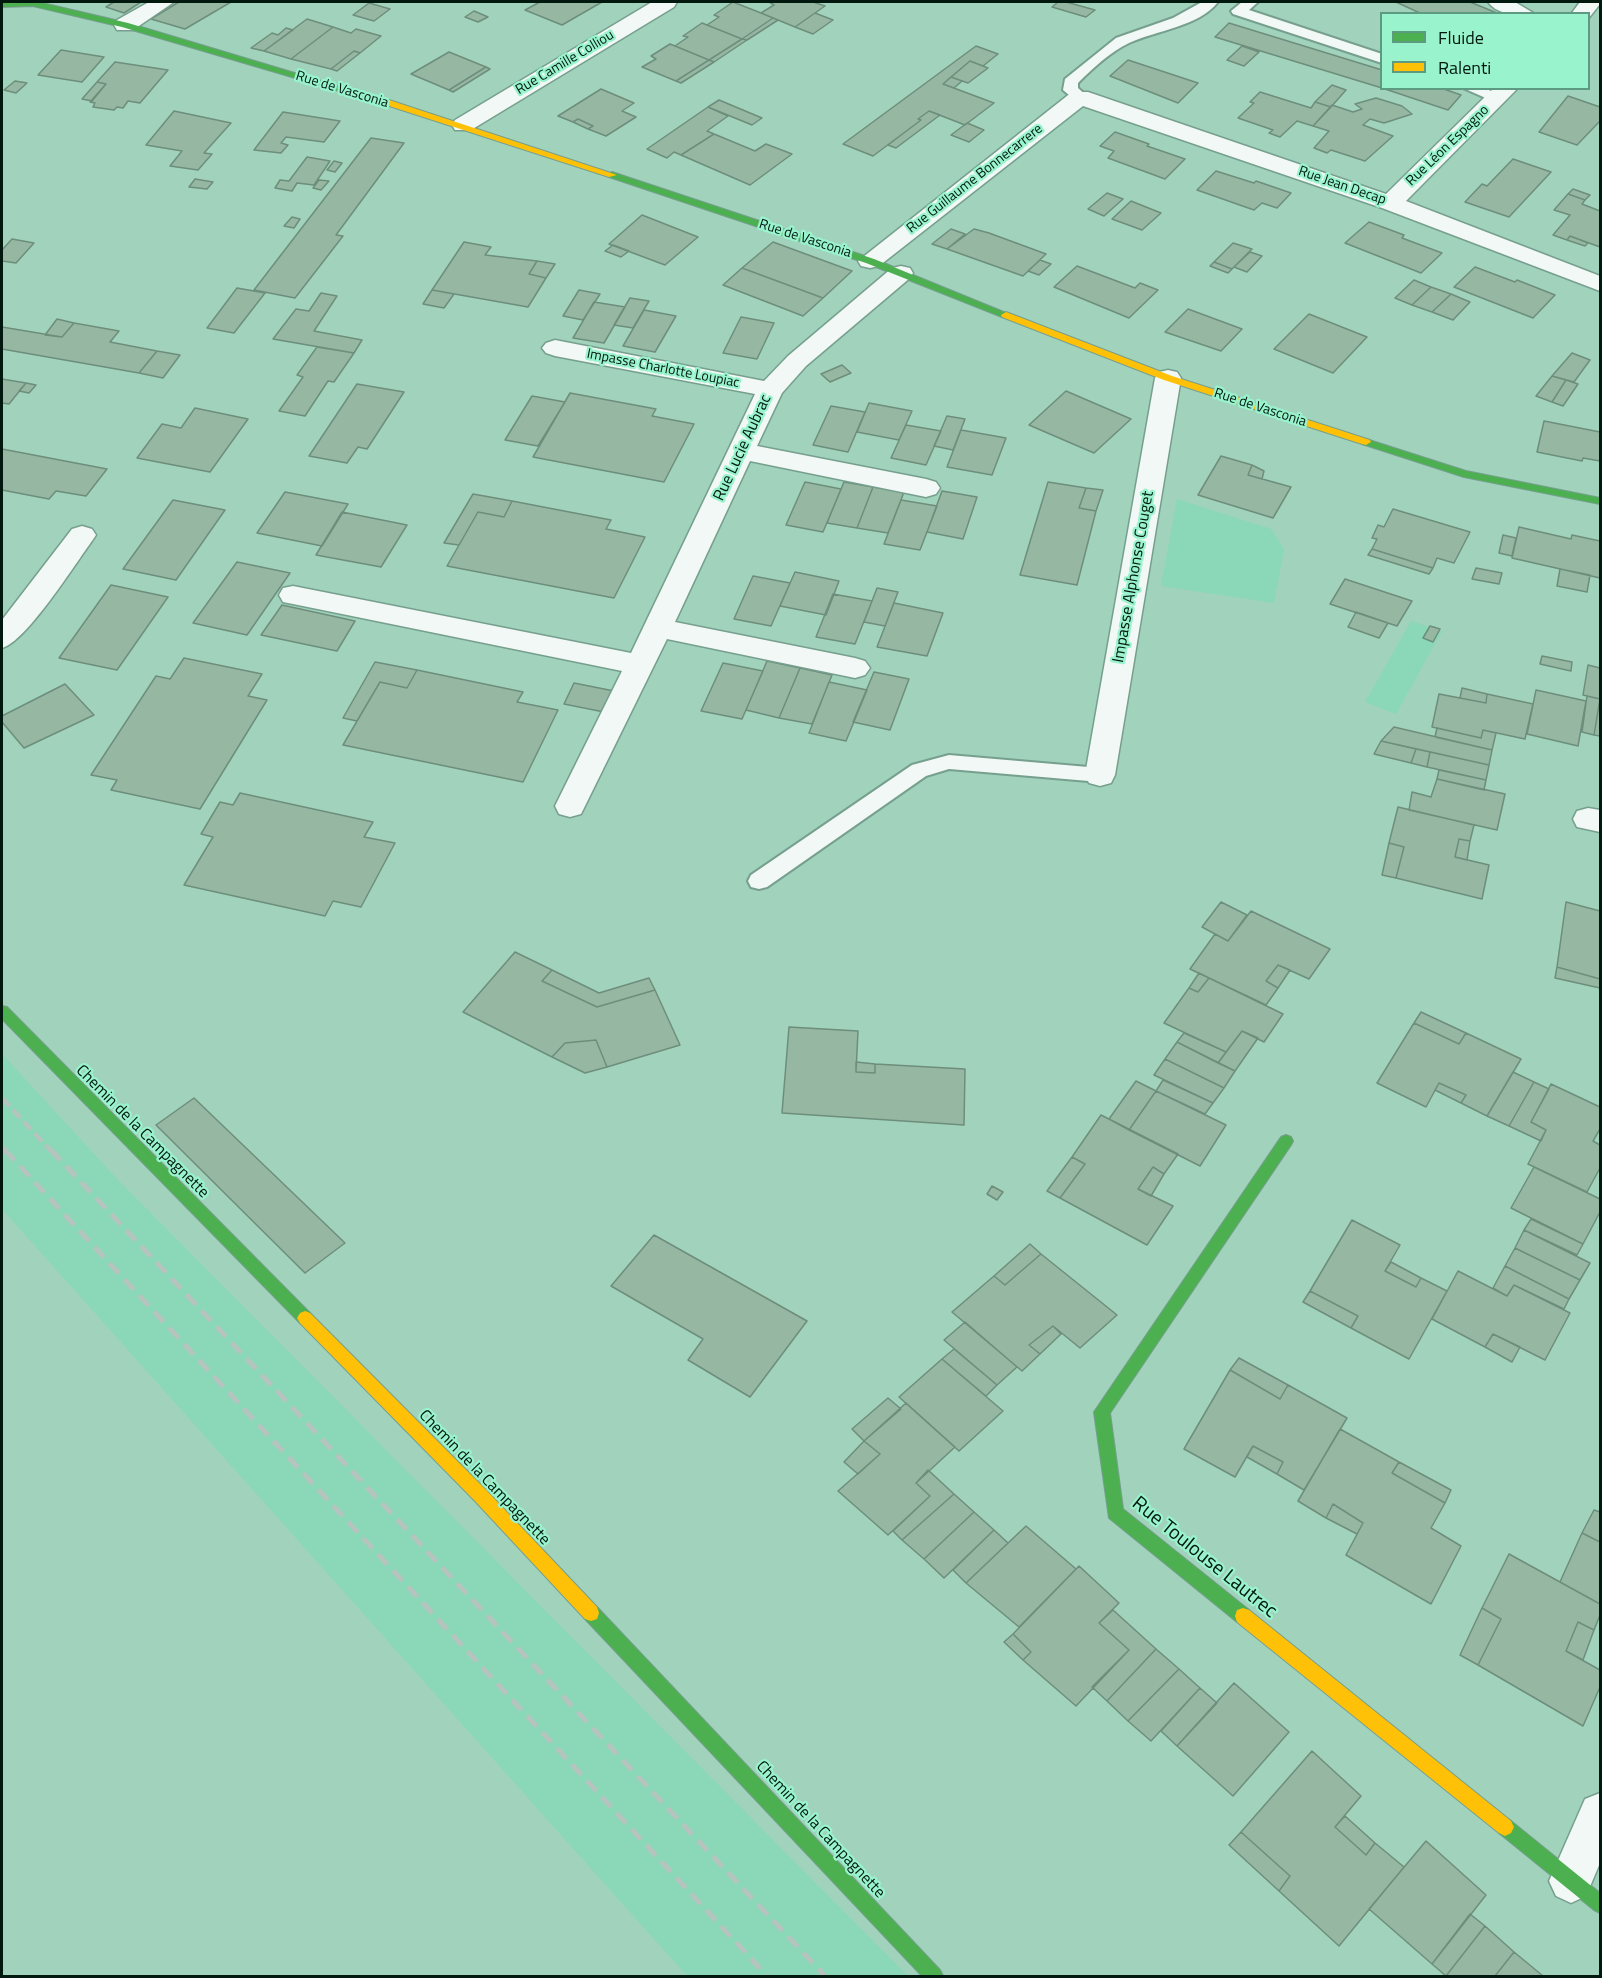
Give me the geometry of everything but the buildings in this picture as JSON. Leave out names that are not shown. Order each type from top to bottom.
[{"type":"street","points":[[125,25],[163,2]]},
{"type":"street","name":"Rue Camille Colliou","points":[[463,125],[666,2]]},
{"type":"street","points":[[1499,2],[1521,12]]},
{"type":"street","name":"Rue de Vasconia","points":[[2,4],[33,3],[125,25],[463,125],[870,261],[1168,378],[1464,474],[1600,501]]},
{"type":"street","name":"Rue Léon Espagno","points":[[1390,203],[1502,93]]},
{"type":"street","name":"Rue Jean Decap","points":[[1080,97],[1390,203],[1600,284]]},
{"type":"street","name":"Rue Guillaume Bonnecarrere","points":[[870,261],[1080,97]]},
{"type":"street","name":"Rue Lucie Aubrac","points":[[570,806],[658,628],[770,390],[797,361],[901,273]]},
{"type":"street","name":"Impasse Charlotte Loupiac","points":[[555,348],[726,379],[770,390]]},
{"type":"street","name":"Impasse Alphonse Couget","points":[[1100,775],[1168,378]]},
{"type":"street","points":[[741,451],[926,488]]},
{"type":"street","points":[[2,638],[32,603],[82,535]]},
{"type":"street","points":[[293,595],[640,665]]},
{"type":"street","points":[[658,628],[855,669]]},
{"type":"street","name":"Chemin de la Campagnette","points":[[2,1011],[481,1496],[934,1977]]},
{"type":"street","name":"Rue Toulouse Lautrec","points":[[1286,1141],[1102,1412],[1115,1513],[1586,1893]]},
{"type":"street","points":[[1586,1893],[1600,1814]]},
{"type":"lane","points":[[1080,97],[1071,90],[1070,82],[1102,54],[1122,41],[1180,22],[1210,2]]},
{"type":"lane","points":[[1251,2],[1238,11],[1380,58]]},
{"type":"lane","points":[[1483,90],[1502,93]]},
{"type":"lane","points":[[759,881],[919,770],[949,762],[1100,775]]},
{"type":"shaded area","points":[[1177,499],[1271,529],[1284,549],[1274,603],[1161,586]]},
{"type":"shaded area","points":[[1411,621],[1442,631],[1396,714],[1365,702]]},
{"type":"shaded area","points":[[2,1054],[117,1179],[908,1976],[687,1976],[2,1209]]},
{"type":"railway","points":[[2,1098],[52,1152]]},
{"type":"railway","points":[[2,1147],[6,1152]]},
{"type":"railway","points":[[5,1150],[767,1976]]},
{"type":"railway","points":[[51,1150],[825,1976]]},
{"type":"traffic: fast","points":[[2,4],[33,3],[125,25],[383,101]]},
{"type":"traffic: fast","points":[[612,175],[870,261],[1006,315]]},
{"type":"traffic: fast","points":[[1366,442],[1464,474],[1600,501]]},
{"type":"traffic: fast","points":[[2,1011],[305,1318]]},
{"type":"traffic: fast","points":[[1243,1616],[1115,1513],[1102,1412],[1286,1141]]},
{"type":"traffic: fast","points":[[591,1613],[934,1976]]},
{"type":"traffic: fast","points":[[1505,1827],[1600,1904]]},
{"type":"traffic: slow","points":[[383,101],[612,175]]},
{"type":"traffic: slow","points":[[1006,315],[1168,378],[1366,442]]},
{"type":"traffic: slow","points":[[305,1318],[481,1496],[591,1613]]},
{"type":"traffic: slow","points":[[1243,1616],[1505,1827]]}]
